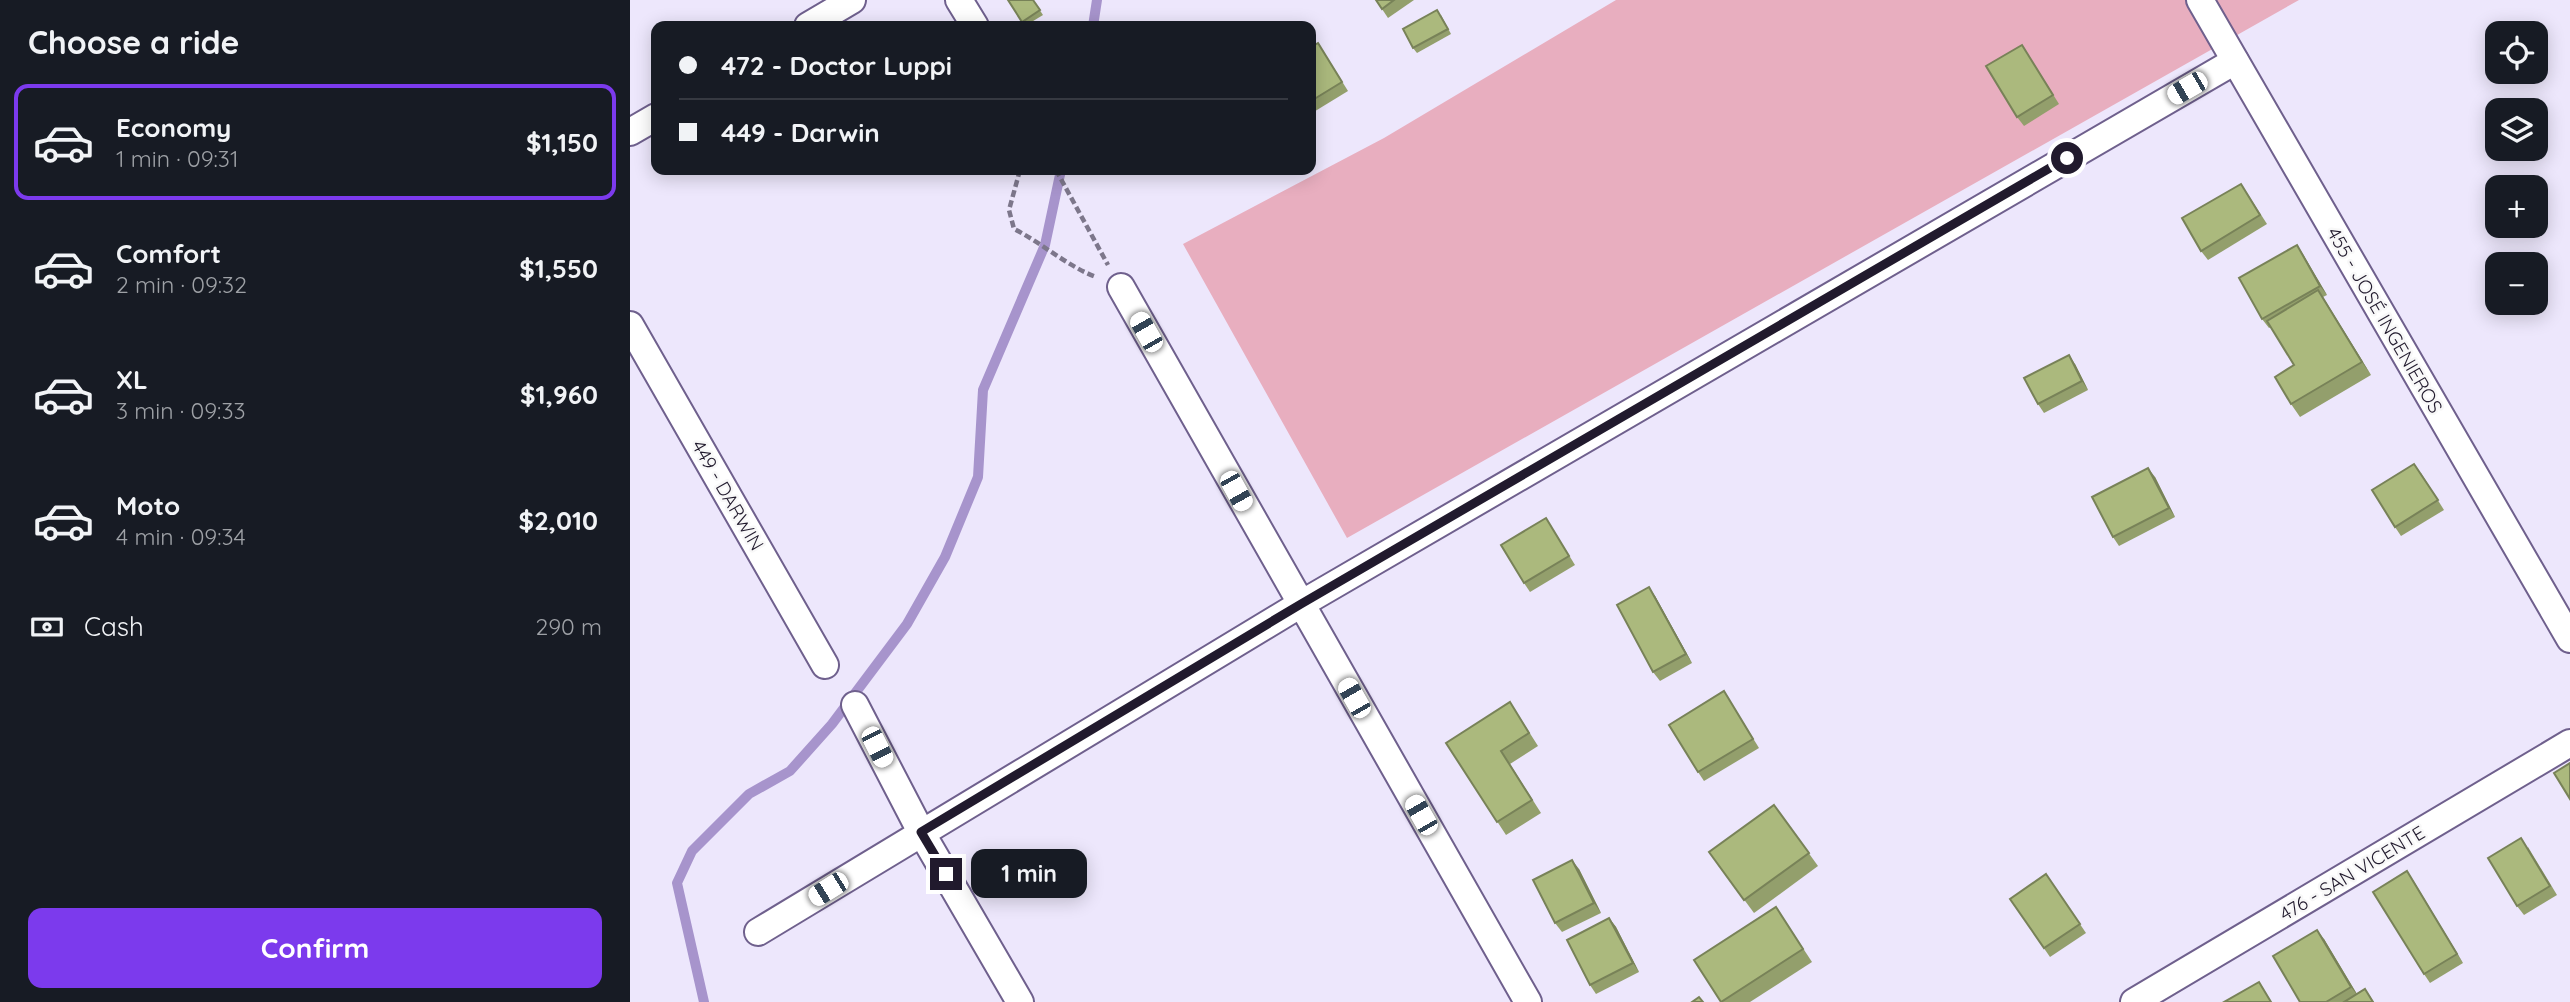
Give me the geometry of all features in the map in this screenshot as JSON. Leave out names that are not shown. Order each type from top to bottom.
[{"type":"street","points":[[816,21],[852,0]]},
{"type":"street","points":[[960,0],[972,21]]},
{"type":"street","name":"455 - JOSÉ INGENIEROS","points":[[2200,0],[2570,639]]},
{"type":"street","points":[[758,932],[1301,604],[2235,61]]},
{"type":"street","points":[[630,132],[651,120]]},
{"type":"street","points":[[1121,287],[1528,1002]]},
{"type":"street","name":"449 - DARWIN","points":[[630,325],[825,665]]},
{"type":"street","points":[[855,705],[921,832],[1020,1002]]},
{"type":"street","name":"476 - SAN VICENTE","points":[[2134,1002],[2161,996],[2570,743]]},
{"type":"path","points":[[1019,175],[1009,210],[1014,229],[1045,245],[1082,272],[1121,287]]},
{"type":"path","points":[[1059,175],[1121,287]]},
{"type":"shaded area","points":[[1616,0],[2299,0],[1347,538],[1183,244],[1384,138]]},
{"type":"building","points":[[1008,0],[1033,0],[1040,10],[1021,21]]},
{"type":"building","points":[[1376,0],[1394,0],[1382,9]]},
{"type":"building","points":[[1437,10],[1448,29],[1413,48],[1403,29]]},
{"type":"building","points":[[1318,43],[1342,82],[1316,98]]},
{"type":"building","points":[[2022,45],[2053,95],[2017,117],[1986,66]]},
{"type":"building","points":[[2241,184],[2260,215],[2201,251],[2182,218]]},
{"type":"building","points":[[2297,245],[2320,286],[2262,319],[2239,278]]},
{"type":"building","points":[[2318,290],[2362,362],[2291,404],[2275,377],[2294,365],[2267,321]]},
{"type":"building","points":[[2069,355],[2082,381],[2038,404],[2024,378]]},
{"type":"building","points":[[2414,464],[2438,500],[2395,527],[2372,490]]},
{"type":"building","points":[[2148,468],[2169,508],[2113,537],[2092,497]]},
{"type":"building","points":[[1546,518],[1569,556],[1524,583],[1501,545]]},
{"type":"building","points":[[1649,587],[1686,654],[1653,672],[1617,605]]},
{"type":"building","points":[[1724,691],[1753,739],[1698,772],[1669,725]]},
{"type":"building","points":[[1510,702],[1529,733],[1501,751],[1532,800],[1497,822],[1446,743]]},
{"type":"building","points":[[2570,763],[2570,799],[2554,773]]},
{"type":"building","points":[[1774,805],[1809,853],[1744,900],[1709,852]]},
{"type":"building","points":[[2521,838],[2550,886],[2517,906],[2488,858]]},
{"type":"building","points":[[1572,860],[1594,903],[1555,923],[1533,880]]},
{"type":"building","points":[[2407,871],[2457,954],[2424,974],[2373,892]]},
{"type":"building","points":[[2046,874],[2080,924],[2044,948],[2010,899]]},
{"type":"building","points":[[1776,907],[1803,949],[1721,1002],[1694,960]]},
{"type":"building","points":[[1609,918],[1633,963],[1590,985],[1567,940]]},
{"type":"building","points":[[2317,930],[2351,987],[2326,1002],[2300,1002],[2273,956]]},
{"type":"building","points":[[2259,982],[2271,1002],[2224,1002]]},
{"type":"building","points":[[2365,989],[2373,1002],[2344,1002]]},
{"type":"waterway","points":[[1094,21],[1097,0]]},
{"type":"waterway","points":[[704,1002],[677,883],[692,851],[749,794],[790,771],[832,724],[907,624],[945,557],[978,477],[983,390],[1045,245],[1060,175]]},
{"type":"route","points":[[946,874],[921,832],[1301,604],[2067,158]]}]
